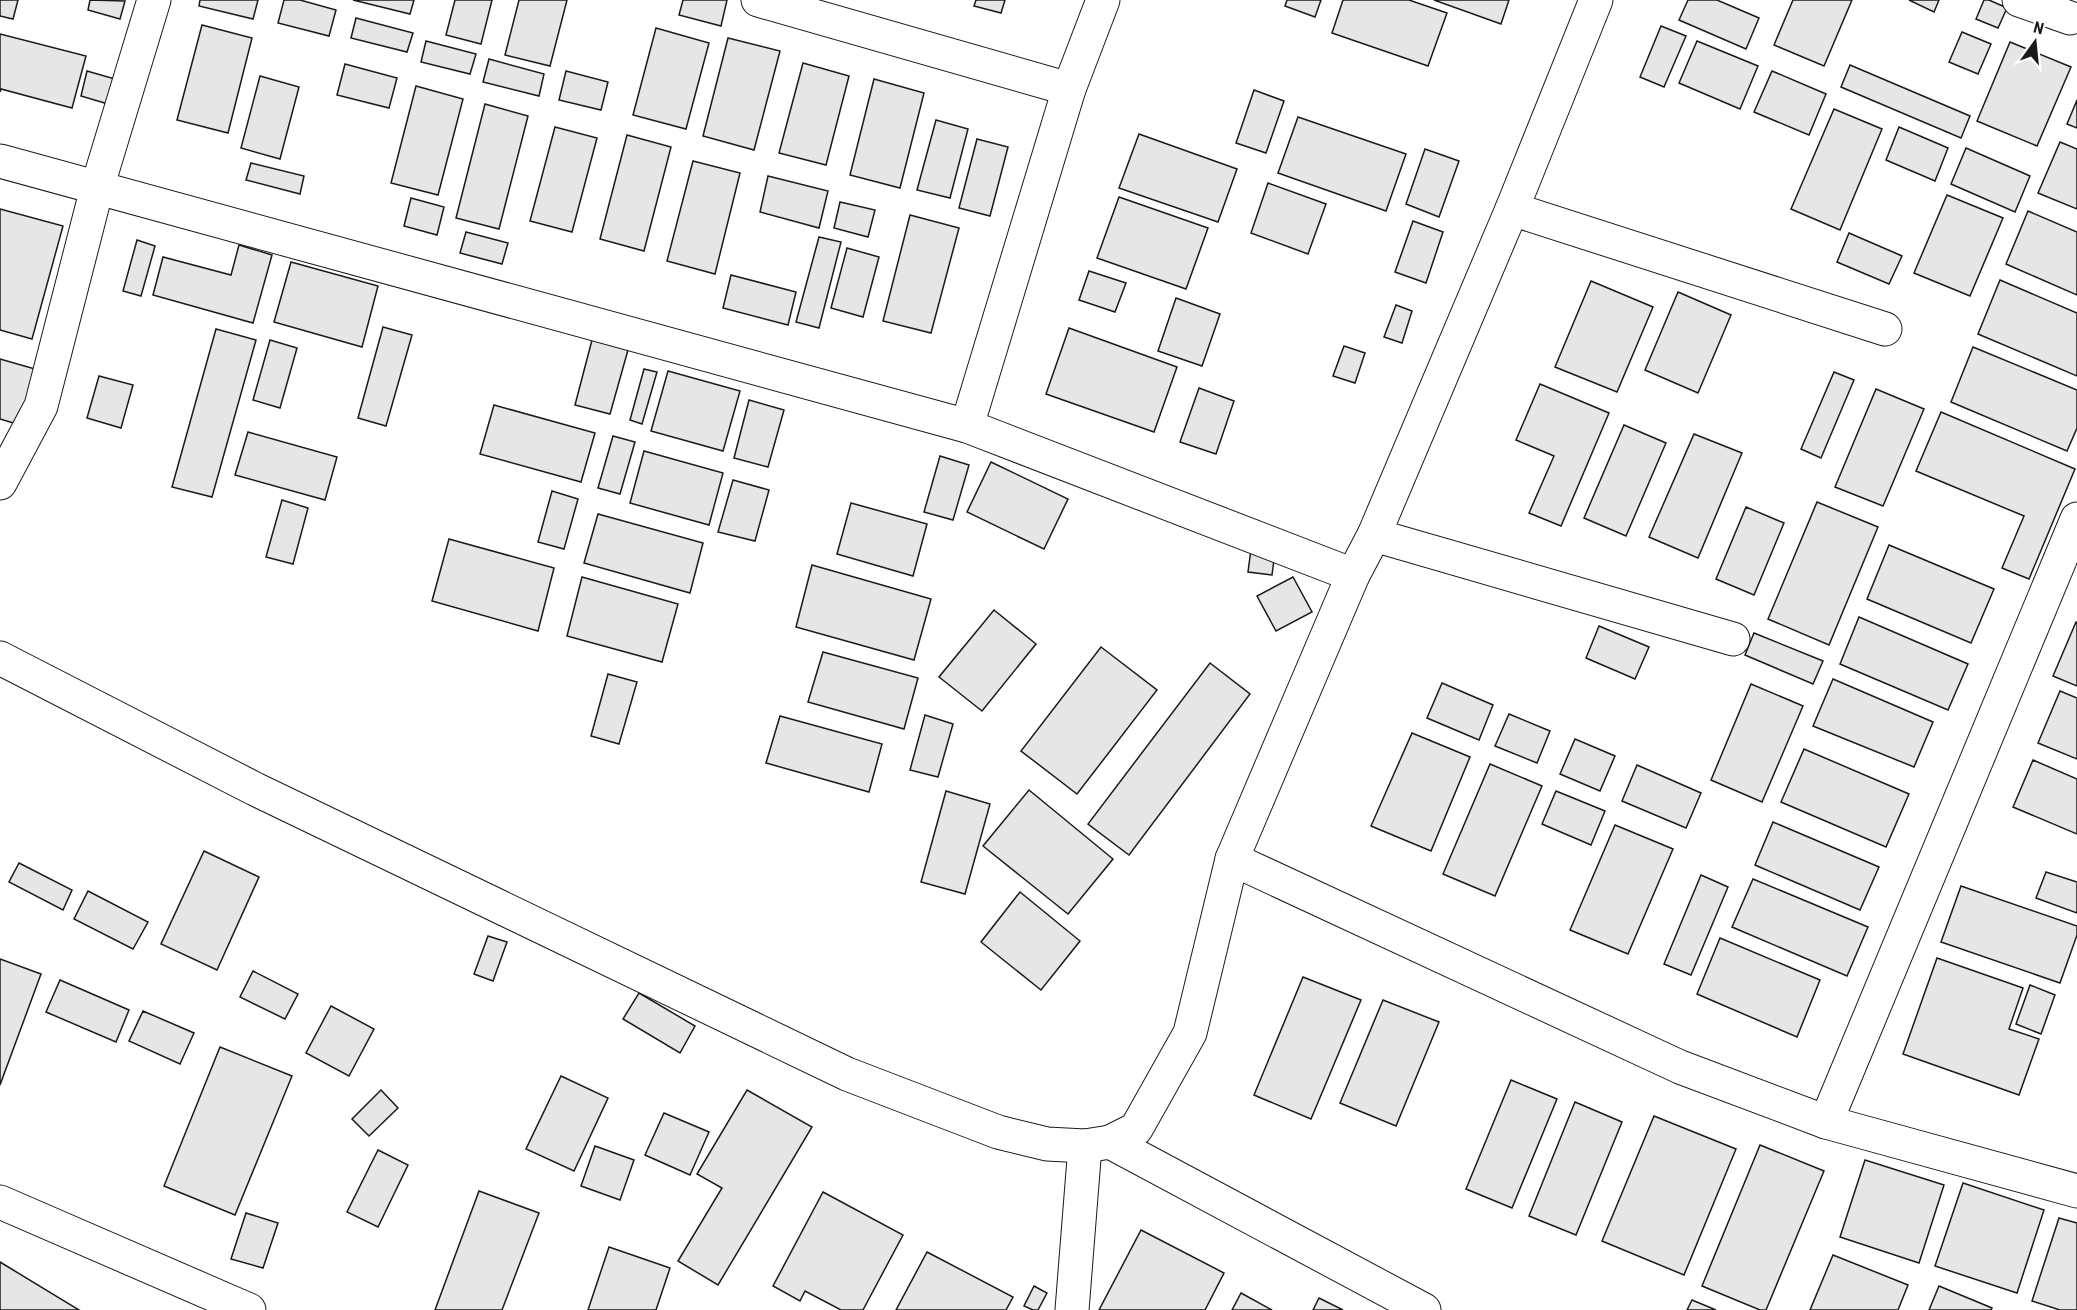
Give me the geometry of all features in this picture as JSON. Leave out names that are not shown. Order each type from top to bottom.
[{"type":"street","points":[[0,483],[41,406],[97,188],[154,0]]},
{"type":"street","points":[[758,0],[1069,89]]},
{"type":"street","points":[[967,426],[1069,89],[1103,0]]},
{"type":"street","points":[[0,658],[255,789],[847,1074],[998,1132],[1047,1144],[1098,1144],[1136,1129],[1190,1033],[1232,860],[1353,574],[1374,535],[1512,209],[1596,0]]},
{"type":"street","points":[[2019,0],[2070,18]]},
{"type":"street","points":[[0,161],[967,426],[1353,574]]},
{"type":"street","points":[[1512,209],[1885,328]]},
{"type":"street","points":[[1826,1122],[2077,519]]},
{"type":"street","points":[[1374,535],[1733,639]]},
{"type":"street","points":[[1232,860],[1680,1066],[1826,1122],[2077,1191]]},
{"type":"street","points":[[1072,1310],[1098,1144]]},
{"type":"street","points":[[1098,1144],[1424,1310]]},
{"type":"street","points":[[0,1202],[227,1306]]},
{"type":"building","points":[[0,0],[18,0],[13,19],[0,16]]},
{"type":"building","points":[[90,0],[125,1],[120,19],[88,10]]},
{"type":"building","points":[[200,0],[258,0],[253,19],[199,6]]},
{"type":"building","points":[[284,0],[300,0],[336,10],[329,36],[278,23]]},
{"type":"building","points":[[353,0],[414,0],[410,14]]},
{"type":"building","points":[[455,0],[492,0],[481,44],[446,35]]},
{"type":"building","points":[[519,0],[567,0],[550,66],[505,55]]},
{"type":"building","points":[[683,0],[727,0],[721,26],[679,15]]},
{"type":"building","points":[[976,0],[1005,0],[1001,13],[974,6]]},
{"type":"building","points":[[1287,0],[1321,0],[1315,17],[1285,6]]},
{"type":"building","points":[[1343,0],[1409,0],[1447,13],[1428,66],[1332,33]]},
{"type":"building","points":[[1434,0],[1509,0],[1501,24]]},
{"type":"building","points":[[1688,0],[1717,0],[1759,18],[1746,49],[1679,20]]},
{"type":"building","points":[[1793,0],[1852,0],[1824,66],[1774,45]]},
{"type":"building","points":[[1909,0],[1939,0],[1934,12]]},
{"type":"building","points":[[1984,0],[2007,8],[1998,28],[1976,19]]},
{"type":"building","points":[[356,18],[413,33],[407,52],[351,38]]},
{"type":"building","points":[[202,25],[252,38],[228,133],[177,120]]},
{"type":"building","points":[[1661,26],[1686,36],[1664,87],[1640,77]]},
{"type":"building","points":[[656,28],[709,43],[686,129],[633,115]]},
{"type":"building","points":[[1962,32],[1991,44],[1978,74],[1949,62]]},
{"type":"building","points":[[0,34],[86,56],[72,108],[1,89],[0,92]]},
{"type":"building","points":[[728,38],[780,51],[754,150],[703,136]]},
{"type":"building","points":[[426,41],[476,54],[470,74],[421,62]]},
{"type":"building","points":[[1697,41],[1758,66],[1740,109],[1679,83]]},
{"type":"building","points":[[2010,42],[2071,67],[2037,146],[1977,121]]},
{"type":"building","points":[[489,59],[544,74],[539,96],[483,82]]},
{"type":"building","points":[[803,63],[849,76],[826,165],[779,153]]},
{"type":"building","points":[[345,64],[397,78],[389,108],[337,95]]},
{"type":"building","points":[[1850,65],[1970,116],[1961,138],[1841,87]]},
{"type":"building","points":[[87,71],[115,79],[108,104],[81,96]]},
{"type":"building","points":[[566,71],[608,82],[601,110],[559,100]]},
{"type":"building","points":[[1772,71],[1826,94],[1809,135],[1754,112]]},
{"type":"building","points":[[260,76],[299,87],[280,159],[241,148]]},
{"type":"building","points":[[874,79],[924,93],[900,188],[850,175]]},
{"type":"building","points":[[416,86],[463,99],[438,195],[391,183]]},
{"type":"building","points":[[1254,90],[1284,101],[1266,153],[1236,143]]},
{"type":"building","points":[[2077,100],[2077,128],[2067,124]]},
{"type":"building","points":[[485,104],[528,116],[499,229],[456,218]]},
{"type":"building","points":[[1834,109],[1882,129],[1840,230],[1791,209]]},
{"type":"building","points":[[1298,117],[1406,154],[1386,211],[1278,173]]},
{"type":"building","points":[[936,120],[968,129],[950,198],[917,190]]},
{"type":"building","points":[[555,127],[597,138],[572,232],[530,221]]},
{"type":"building","points":[[1899,127],[1948,148],[1935,181],[1886,160]]},
{"type":"building","points":[[1139,134],[1237,169],[1218,222],[1119,188]]},
{"type":"building","points":[[627,135],[671,147],[644,251],[600,239]]},
{"type":"building","points":[[977,139],[1008,147],[990,216],[959,208]]},
{"type":"building","points":[[2060,142],[2077,149],[2077,209],[2038,193]]},
{"type":"building","points":[[1966,148],[2030,176],[2015,212],[1951,184]]},
{"type":"building","points":[[1425,149],[1459,161],[1439,217],[1406,204]]},
{"type":"building","points":[[693,161],[740,173],[715,274],[667,261]]},
{"type":"building","points":[[251,163],[304,176],[300,194],[246,180]]},
{"type":"building","points":[[768,176],[828,191],[819,228],[760,212]]},
{"type":"building","points":[[1268,183],[1326,204],[1308,254],[1251,233]]},
{"type":"building","points":[[1947,195],[2003,218],[1970,296],[1914,273]]},
{"type":"building","points":[[1119,197],[1208,228],[1186,289],[1097,258]]},
{"type":"building","points":[[411,198],[444,207],[437,235],[404,226]]},
{"type":"building","points":[[840,202],[875,210],[868,237],[834,228]]},
{"type":"building","points":[[0,209],[63,226],[32,339],[0,330]]},
{"type":"building","points":[[2028,211],[2077,232],[2077,295],[2006,264]]},
{"type":"building","points":[[910,215],[959,228],[931,333],[883,321]]},
{"type":"building","points":[[1413,221],[1443,232],[1426,283],[1395,272]]},
{"type":"building","points":[[466,232],[508,243],[502,264],[460,253]]},
{"type":"building","points":[[1849,233],[1902,256],[1889,284],[1837,262]]},
{"type":"building","points":[[819,237],[841,242],[819,328],[796,322]]},
{"type":"building","points":[[137,240],[155,246],[141,296],[123,291]]},
{"type":"building","points":[[239,245],[272,255],[253,323],[153,295],[163,257],[231,275]]},
{"type":"building","points":[[847,248],[879,257],[863,317],[831,308]]},
{"type":"building","points":[[291,262],[378,286],[362,347],[274,322]]},
{"type":"building","points":[[1089,271],[1126,283],[1115,312],[1079,300]]},
{"type":"building","points":[[731,275],[796,292],[788,325],[723,308]]},
{"type":"building","points":[[2000,280],[2077,313],[2077,376],[1978,334]]},
{"type":"building","points":[[1591,281],[1653,307],[1617,392],[1555,367]]},
{"type":"building","points":[[1678,292],[1731,315],[1698,393],[1645,370]]},
{"type":"building","points":[[1176,298],[1220,314],[1202,366],[1158,351]]},
{"type":"building","points":[[1396,305],[1412,311],[1402,343],[1384,337]]},
{"type":"building","points":[[383,327],[412,335],[386,426],[358,418]]},
{"type":"building","points":[[1069,328],[1177,367],[1154,432],[1046,394]]},
{"type":"building","points":[[216,329],[256,340],[212,497],[172,487]]},
{"type":"building","points":[[270,340],[297,348],[280,408],[253,400]]},
{"type":"building","points":[[592,340],[628,350],[610,414],[575,405]]},
{"type":"building","points":[[1344,346],[1365,353],[1355,383],[1333,376]]},
{"type":"building","points":[[1973,347],[2077,390],[2077,428],[2067,451],[1951,402]]},
{"type":"building","points":[[0,359],[35,369],[20,425],[0,419]]},
{"type":"building","points":[[644,369],[657,372],[642,424],[630,420]]},
{"type":"building","points":[[668,371],[740,391],[723,451],[651,431]]},
{"type":"building","points":[[1834,372],[1854,380],[1821,458],[1801,449]]},
{"type":"building","points":[[99,376],[133,385],[121,428],[87,418]]},
{"type":"building","points":[[1540,384],[1609,413],[1561,526],[1529,513],[1554,456],[1516,440]]},
{"type":"building","points":[[1199,388],[1234,401],[1216,454],[1180,442]]},
{"type":"building","points":[[1876,389],[1924,409],[1883,506],[1835,487]]},
{"type":"building","points":[[749,400],[784,410],[768,467],[734,458]]},
{"type":"building","points":[[494,405],[595,433],[581,482],[480,454]]},
{"type":"building","points":[[1941,412],[2075,469],[2029,579],[2002,568],[2024,516],[1916,471]]},
{"type":"building","points":[[1624,425],[1666,443],[1626,536],[1584,518]]},
{"type":"building","points":[[248,432],[337,457],[325,500],[235,475]]},
{"type":"building","points":[[1694,434],[1742,453],[1698,558],[1649,537]]},
{"type":"building","points":[[613,436],[635,442],[620,494],[598,488]]},
{"type":"building","points":[[644,451],[723,473],[709,525],[630,503]]},
{"type":"building","points":[[940,456],[969,465],[953,520],[924,512]]},
{"type":"building","points":[[991,462],[1068,499],[1044,549],[967,512]]},
{"type":"building","points":[[733,480],[769,490],[755,541],[718,532]]},
{"type":"building","points":[[552,491],[578,499],[564,549],[538,542]]},
{"type":"building","points":[[282,500],[308,508],[293,564],[266,557]]},
{"type":"building","points":[[1817,502],[1878,527],[1829,645],[1768,619]]},
{"type":"building","points":[[851,503],[927,524],[913,576],[837,554]]},
{"type":"building","points":[[1746,507],[1784,523],[1754,595],[1716,579]]},
{"type":"building","points":[[598,514],[703,543],[690,593],[584,563]]},
{"type":"building","points":[[449,539],[554,568],[538,631],[432,601]]},
{"type":"building","points":[[1889,545],[1994,589],[1971,643],[1867,599]]},
{"type":"building","points":[[1251,549],[1275,552],[1272,575],[1248,572]]},
{"type":"building","points":[[812,565],[931,599],[914,660],[796,627]]},
{"type":"building","points":[[582,577],[678,604],[662,662],[567,636]]},
{"type":"building","points":[[1293,577],[1312,612],[1276,631],[1257,596]]},
{"type":"building","points":[[994,610],[1036,644],[982,711],[939,677]]},
{"type":"building","points":[[1859,617],[1968,664],[1948,710],[1840,664]]},
{"type":"building","points":[[2077,622],[2077,686],[2053,676]]},
{"type":"building","points":[[1599,626],[1649,647],[1635,679],[1586,658]]},
{"type":"building","points":[[1754,633],[1823,661],[1813,684],[1745,655]]},
{"type":"building","points":[[1101,647],[1157,690],[1077,794],[1021,751]]},
{"type":"building","points":[[823,652],[918,678],[904,729],[808,702]]},
{"type":"building","points":[[1210,663],[1250,694],[1129,855],[1088,824]]},
{"type":"building","points":[[608,674],[637,682],[619,744],[591,736]]},
{"type":"building","points":[[1833,679],[1933,722],[1914,767],[1813,726]]},
{"type":"building","points":[[1442,683],[1493,705],[1479,740],[1427,718]]},
{"type":"building","points":[[1751,684],[1803,706],[1762,802],[1711,780]]},
{"type":"building","points":[[2060,691],[2077,698],[2077,759],[2038,743]]},
{"type":"building","points":[[1509,714],[1550,731],[1537,763],[1495,746]]},
{"type":"building","points":[[925,715],[953,724],[938,777],[910,770]]},
{"type":"building","points":[[780,716],[882,744],[869,792],[766,763]]},
{"type":"building","points":[[1412,733],[1470,757],[1431,851],[1371,826]]},
{"type":"building","points":[[1575,739],[1615,756],[1600,791],[1560,774]]},
{"type":"building","points":[[1804,749],[1909,794],[1886,847],[1781,802]]},
{"type":"building","points":[[2033,760],[2077,779],[2077,834],[2013,807]]},
{"type":"building","points":[[1490,764],[1542,786],[1495,896],[1443,874]]},
{"type":"building","points":[[1637,765],[1701,793],[1686,828],[1622,801]]},
{"type":"building","points":[[1029,790],[1113,859],[1068,914],[983,846]]},
{"type":"building","points":[[946,791],[990,804],[965,894],[921,882]]},
{"type":"building","points":[[1556,791],[1605,811],[1591,845],[1542,824]]},
{"type":"building","points":[[1773,822],[1879,867],[1860,910],[1755,865]]},
{"type":"building","points":[[1615,825],[1673,849],[1628,954],[1570,930]]},
{"type":"building","points":[[204,851],[259,877],[217,970],[161,944]]},
{"type":"building","points":[[19,863],[72,890],[63,910],[9,882]]},
{"type":"building","points":[[2046,872],[2077,882],[2077,913],[2036,898]]},
{"type":"building","points":[[1701,875],[1728,887],[1691,975],[1664,964]]},
{"type":"building","points":[[1753,879],[1868,927],[1847,976],[1732,927]]},
{"type":"building","points":[[1961,886],[2077,926],[2077,935],[2060,983],[1941,942]]},
{"type":"building","points":[[88,891],[148,922],[133,949],[74,919]]},
{"type":"building","points":[[1020,892],[1080,941],[1041,990],[981,942]]},
{"type":"building","points":[[488,936],[507,942],[493,981],[474,974]]},
{"type":"building","points":[[1720,938],[1820,980],[1797,1037],[1697,994]]},
{"type":"building","points":[[1937,958],[2023,988],[2009,1029],[2039,1039],[2019,1095],[1903,1054]]},
{"type":"building","points":[[0,959],[41,974],[0,1085]]},
{"type":"building","points":[[253,971],[298,994],[285,1019],[240,997]]},
{"type":"building","points":[[1303,977],[1361,1000],[1311,1119],[1254,1095]]},
{"type":"building","points":[[60,980],[129,1010],[116,1042],[46,1012]]},
{"type":"building","points":[[2030,985],[2055,995],[2041,1034],[2016,1024]]},
{"type":"building","points":[[639,993],[695,1026],[680,1053],[623,1019]]},
{"type":"building","points":[[1383,1000],[1439,1022],[1396,1126],[1340,1103]]},
{"type":"building","points":[[331,1006],[374,1029],[349,1076],[306,1053]]},
{"type":"building","points":[[143,1011],[194,1033],[180,1064],[129,1041]]},
{"type":"building","points":[[220,1047],[292,1076],[235,1215],[164,1186]]},
{"type":"building","points":[[561,1076],[608,1098],[574,1171],[526,1149]]},
{"type":"building","points":[[1511,1080],[1557,1099],[1512,1208],[1466,1189]]},
{"type":"building","points":[[381,1090],[398,1108],[369,1136],[352,1119]]},
{"type":"building","points":[[747,1090],[812,1127],[718,1285],[678,1261],[722,1188],[697,1174]]},
{"type":"building","points":[[1575,1102],[1622,1122],[1576,1235],[1529,1216]]},
{"type":"building","points":[[664,1113],[709,1132],[690,1175],[645,1155]]},
{"type":"building","points":[[1654,1116],[1736,1149],[1684,1275],[1602,1241]]},
{"type":"building","points":[[1760,1145],[1824,1171],[1766,1310],[1760,1310],[1702,1286]]},
{"type":"building","points":[[595,1146],[634,1160],[620,1200],[581,1186]]},
{"type":"building","points":[[378,1150],[408,1165],[378,1227],[347,1212]]},
{"type":"building","points":[[1865,1160],[1944,1185],[1919,1263],[1840,1237]]},
{"type":"building","points":[[1963,1183],[2044,1210],[2017,1293],[1935,1266]]},
{"type":"building","points":[[479,1191],[539,1213],[502,1310],[435,1310]]},
{"type":"building","points":[[823,1192],[903,1235],[863,1310],[841,1310],[805,1291],[800,1301],[773,1286]]},
{"type":"building","points":[[246,1213],[278,1223],[263,1268],[231,1259]]},
{"type":"building","points":[[2059,1218],[2077,1223],[2077,1310],[2060,1310],[2032,1301]]},
{"type":"building","points":[[1141,1230],[1224,1273],[1205,1310],[1099,1310]]},
{"type":"building","points":[[609,1247],[670,1268],[656,1310],[588,1310]]},
{"type":"building","points":[[927,1252],[1013,1297],[1006,1310],[896,1310]]},
{"type":"building","points":[[1833,1255],[1908,1285],[1898,1310],[1810,1310]]},
{"type":"building","points":[[0,1262],[79,1310],[0,1310]]},
{"type":"building","points":[[1034,1286],[1047,1293],[1038,1310],[1024,1306]]},
{"type":"building","points":[[1939,1286],[1992,1308],[1991,1310],[1929,1310]]},
{"type":"building","points":[[1241,1293],[1272,1310],[1232,1310]]},
{"type":"building","points":[[1319,1298],[1343,1310],[1313,1310]]},
{"type":"building","points":[[1692,1300],[1716,1310],[1687,1310]]}]
